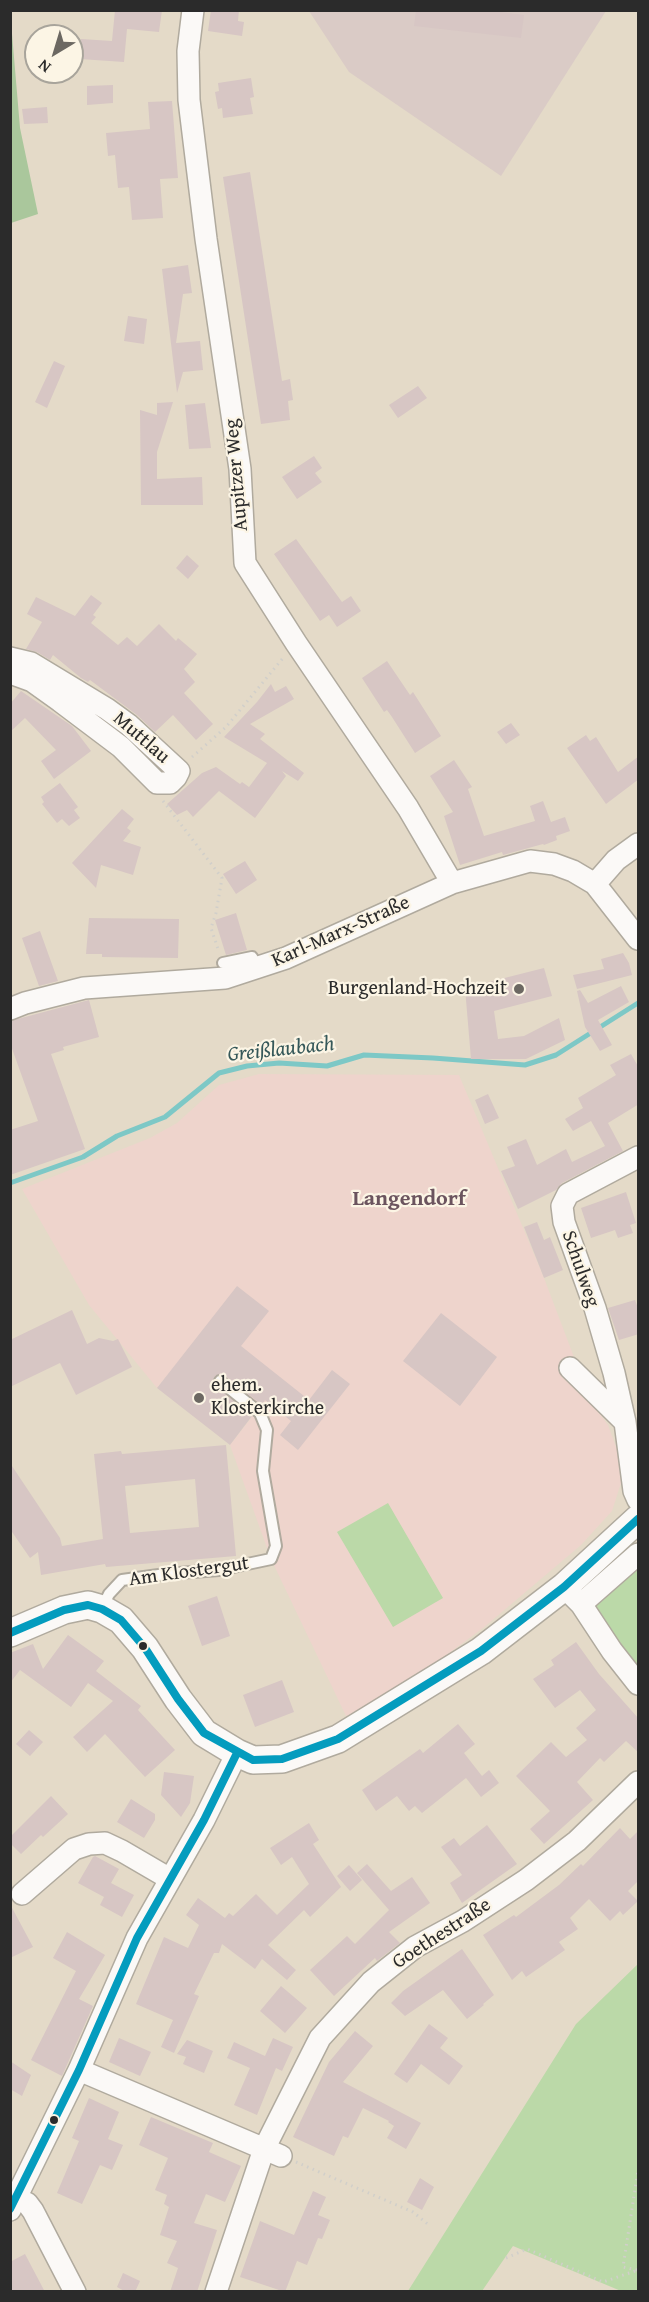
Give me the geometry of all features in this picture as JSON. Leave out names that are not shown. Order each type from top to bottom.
[{"type":"street","name":"Aupitzer Weg","points":[[193,10],[188,51],[189,100],[206,239],[240,469],[244,557],[250,572],[296,643],[408,808],[452,883]]},
{"type":"street","name":"Muttlau","points":[[10,658],[31,663],[129,725],[171,778]]},
{"type":"street","name":"Muttlau","points":[[10,673],[32,681],[60,701],[121,747],[153,780],[171,778]]},
{"type":"street","points":[[595,884],[616,860],[639,844]]},
{"type":"street","name":"Karl-Marx-Straße","points":[[10,1009],[84,988],[225,978],[286,958],[452,883],[530,861],[554,864],[573,871],[595,884],[639,939]]},
{"type":"street","name":"Schulweg","points":[[639,1157],[568,1194],[562,1206],[564,1222],[614,1372],[625,1422],[634,1491],[639,1500]]},
{"type":"street","points":[[570,1368],[625,1422]]},
{"type":"street","points":[[572,1595],[639,1518]]},
{"type":"street","points":[[12,1628],[64,1610],[88,1605],[102,1609],[122,1620],[136,1637],[204,1733],[253,1760],[282,1759],[338,1739],[639,1554]]},
{"type":"street","points":[[572,1595],[612,1652],[639,1684]]},
{"type":"street","points":[[13,2205],[79,2070],[137,1938],[204,1820],[237,1753]]},
{"type":"street","name":"Goethestraße","points":[[216,2292],[320,2038],[371,1982],[415,1947],[463,1921],[526,1880],[577,1841],[639,1782]]},
{"type":"street","points":[[22,1893],[74,1849],[89,1844],[105,1844],[122,1851],[170,1879]]},
{"type":"street","points":[[79,2070],[272,2152]]},
{"type":"street","points":[[13,2205],[27,2203],[33,2211],[75,2292]]},
{"type":"lane","points":[[223,963],[252,957],[258,967]]},
{"type":"lane","name":"Am Klostergut","points":[[102,1609],[109,1594],[122,1580],[219,1570],[271,1559],[276,1546],[263,1471],[267,1430],[260,1413],[220,1381]]},
{"type":"path","points":[[223,963],[211,928],[222,878],[163,803],[171,778],[200,748],[226,727],[296,643]]},
{"type":"path","points":[[272,2152],[413,2212],[430,2226]]},
{"type":"path","points":[[638,2270],[623,2267],[639,2170]]},
{"type":"path","points":[[506,2258],[526,2249],[603,2282],[638,2270]]},
{"type":"shaded area","points":[[309,11],[606,11],[501,176],[349,72]]},
{"type":"shaded area","points":[[259,1074],[459,1075],[544,1278],[591,1402],[608,1425],[620,1458],[621,1483],[612,1511],[581,1545],[483,1628],[380,1704],[346,1716],[271,1559],[230,1445],[251,1418],[179,1361],[157,1388],[89,1305],[22,1189],[150,1138],[177,1123],[219,1085]]},
{"type":"green space","points":[[11,22],[20,128],[38,214],[11,223]]},
{"type":"green space","points":[[388,1503],[443,1598],[393,1627],[337,1532]]},
{"type":"green space","points":[[638,1567],[638,1668],[594,1605]]},
{"type":"green space","points":[[638,1964],[638,2291],[621,2291],[513,2246],[482,2291],[408,2291],[576,2024]]},
{"type":"building","points":[[115,10],[162,10],[159,32],[127,29],[124,62],[84,59],[84,39],[112,41]]},
{"type":"building","points":[[211,10],[239,10],[238,21],[244,22],[242,36],[208,31]]},
{"type":"building","points":[[416,10],[485,10],[524,15],[521,38],[414,26]]},
{"type":"building","points":[[251,78],[254,97],[250,98],[253,114],[223,118],[222,108],[218,109],[215,92],[219,91],[218,83]]},
{"type":"building","points":[[113,85],[113,103],[87,105],[87,86]]},
{"type":"building","points":[[172,101],[178,178],[160,179],[163,218],[132,220],[129,187],[118,188],[115,155],[108,156],[106,133],[150,129],[148,102]]},
{"type":"building","points":[[47,107],[48,123],[24,124],[22,109]]},
{"type":"building","points":[[250,172],[282,381],[290,379],[293,400],[288,401],[290,420],[261,424],[223,177]]},
{"type":"building","points":[[188,265],[192,293],[183,294],[176,343],[200,341],[203,370],[183,372],[177,393],[162,269]]},
{"type":"building","points":[[128,316],[147,319],[144,344],[124,341]]},
{"type":"building","points":[[54,361],[65,366],[47,408],[35,402]]},
{"type":"building","points":[[418,386],[427,398],[398,418],[389,405]]},
{"type":"building","points":[[173,402],[157,452],[157,479],[202,477],[203,505],[141,505],[140,410],[157,415],[157,403]]},
{"type":"building","points":[[205,403],[211,448],[189,449],[185,405]]},
{"type":"building","points":[[314,456],[322,468],[315,473],[322,482],[297,499],[282,477]]},
{"type":"building","points":[[296,539],[342,602],[351,596],[361,611],[337,627],[329,615],[320,621],[274,554]]},
{"type":"building","points":[[187,555],[199,566],[188,579],[176,568]]},
{"type":"building","points":[[91,595],[102,603],[93,615],[96,617],[91,623],[118,645],[127,637],[137,646],[159,624],[176,641],[178,638],[197,654],[184,669],[195,682],[184,693],[213,724],[196,740],[173,715],[155,732],[137,715],[90,680],[88,682],[81,678],[53,655],[50,660],[37,652],[26,649],[42,622],[27,614],[36,597],[75,616]]},
{"type":"building","points":[[387,661],[410,695],[413,692],[441,736],[415,753],[392,717],[387,710],[384,712],[362,678]]},
{"type":"building","points":[[271,684],[275,692],[286,686],[294,699],[250,724],[265,734],[260,739],[304,773],[298,781],[282,771],[286,776],[255,818],[219,791],[193,817],[187,810],[177,815],[167,804],[202,773],[216,767],[240,784],[242,782],[249,787],[267,763],[224,737]]},
{"type":"building","points":[[21,691],[72,726],[91,751],[54,779],[41,761],[56,750],[25,718],[10,732],[10,704]]},
{"type":"building","points":[[511,723],[520,735],[506,744],[497,732]]},
{"type":"building","points":[[586,735],[590,741],[596,737],[618,772],[639,756],[639,779],[606,804],[567,748]]},
{"type":"building","points":[[454,760],[472,787],[468,789],[484,836],[535,821],[530,806],[543,801],[551,822],[565,817],[570,831],[556,836],[557,840],[544,845],[503,855],[502,852],[460,865],[444,816],[453,812],[430,776]]},
{"type":"building","points":[[60,783],[78,807],[74,810],[80,818],[69,826],[62,819],[57,823],[42,804],[44,802],[41,797]]},
{"type":"building","points":[[122,809],[134,819],[127,828],[131,831],[123,841],[141,847],[133,875],[101,865],[96,888],[72,863]]},
{"type":"building","points":[[245,861],[257,880],[236,894],[223,874]]},
{"type":"building","points":[[236,913],[247,950],[226,955],[215,920]]},
{"type":"building","points":[[89,918],[179,919],[178,958],[102,957],[102,954],[86,954]]},
{"type":"building","points":[[40,931],[58,981],[39,986],[22,938]]},
{"type":"building","points":[[623,953],[632,975],[577,989],[573,975],[604,969],[601,959]]},
{"type":"building","points":[[544,968],[552,996],[494,1011],[498,1039],[524,1036],[559,1018],[565,1040],[526,1059],[471,1059],[465,988]]},
{"type":"building","points":[[621,986],[629,1002],[598,1020],[612,1045],[600,1051],[585,1027],[577,991],[580,990],[588,1003]]},
{"type":"building","points":[[89,1000],[99,1037],[63,1047],[64,1050],[51,1054],[85,1149],[10,1175],[10,1130],[38,1121],[10,1043],[10,1021]]},
{"type":"building","points":[[631,1054],[639,1068],[639,1104],[608,1123],[623,1151],[518,1209],[501,1171],[515,1166],[507,1147],[526,1139],[537,1165],[566,1149],[572,1162],[605,1146],[591,1121],[573,1131],[565,1119],[583,1108],[578,1098],[616,1075],[610,1065]]},
{"type":"building","points":[[488,1094],[499,1118],[485,1124],[475,1100]]},
{"type":"building","points":[[626,1192],[636,1223],[630,1225],[633,1233],[618,1238],[615,1230],[591,1238],[581,1208]]},
{"type":"building","points":[[537,1222],[544,1240],[550,1237],[563,1270],[544,1278],[524,1227]]},
{"type":"building","points":[[237,1286],[269,1311],[241,1346],[309,1400],[332,1370],[350,1384],[298,1450],[280,1435],[291,1421],[265,1400],[262,1405],[224,1375],[215,1376],[213,1384],[252,1416],[230,1445],[157,1388]]},
{"type":"building","points":[[635,1300],[639,1311],[639,1334],[619,1340],[608,1308]]},
{"type":"building","points":[[72,1310],[87,1344],[99,1338],[113,1341],[118,1339],[132,1367],[76,1395],[60,1363],[10,1387],[10,1340]]},
{"type":"building","points":[[441,1313],[497,1357],[460,1406],[403,1361]]},
{"type":"building","points":[[226,1445],[236,1556],[106,1567],[105,1564],[41,1575],[38,1552],[30,1558],[10,1529],[10,1463],[60,1538],[62,1546],[103,1539],[94,1454],[121,1451],[122,1454]],"holes":[[[195,1479],[199,1527],[130,1533],[125,1486]]]},
{"type":"building","points":[[217,1596],[230,1636],[202,1646],[188,1606]]},
{"type":"building","points":[[68,1635],[104,1661],[96,1671],[141,1706],[138,1710],[175,1750],[145,1777],[105,1734],[87,1752],[73,1737],[113,1701],[88,1683],[71,1707],[20,1670],[10,1683],[10,1653],[33,1644],[43,1669]]},
{"type":"building","points":[[576,1642],[599,1674],[639,1719],[639,1753],[626,1741],[604,1762],[600,1758],[577,1782],[593,1800],[544,1844],[530,1829],[550,1811],[516,1776],[551,1742],[566,1757],[587,1740],[576,1728],[596,1710],[580,1690],[555,1708],[533,1679],[554,1665],[551,1660]]},
{"type":"building","points":[[282,1680],[294,1712],[255,1727],[243,1695]]},
{"type":"building","points":[[458,1724],[475,1744],[464,1753],[482,1776],[489,1770],[499,1783],[481,1797],[466,1778],[422,1813],[415,1806],[409,1811],[397,1796],[376,1811],[362,1790],[420,1749],[423,1753]]},
{"type":"building","points":[[29,1730],[43,1742],[30,1756],[16,1744]]},
{"type":"building","points":[[164,1772],[194,1776],[190,1803],[181,1817],[161,1795]]},
{"type":"building","points":[[51,1796],[68,1814],[21,1854],[10,1843],[10,1837]]},
{"type":"building","points":[[131,1799],[155,1814],[155,1820],[144,1838],[117,1822]]},
{"type":"building","points":[[309,1823],[319,1840],[313,1844],[341,1887],[310,1917],[304,1910],[268,1945],[296,1970],[287,1980],[262,1959],[255,1969],[222,1944],[219,1953],[214,1953],[194,1994],[199,1996],[174,2053],[161,2047],[173,2020],[136,2004],[164,1937],[188,1948],[199,1925],[186,1915],[198,1898],[225,1918],[229,1913],[233,1916],[256,1894],[277,1915],[309,1884],[292,1857],[281,1865],[270,1848]]},
{"type":"building","points":[[487,1825],[517,1864],[462,1903],[450,1883],[462,1875],[441,1847],[454,1838],[460,1846]]},
{"type":"building","points":[[620,1828],[630,1839],[639,1830],[639,1880],[628,1891],[638,1901],[623,1915],[620,1911],[610,1921],[589,1899],[570,1918],[578,1929],[559,1942],[565,1950],[526,1977],[522,1971],[512,1980],[483,1935],[514,1915],[516,1917],[559,1885],[581,1864],[583,1866]]},
{"type":"building","points":[[95,1856],[119,1869],[111,1883],[134,1895],[122,1917],[100,1905],[104,1897],[78,1883]]},
{"type":"building","points":[[367,1864],[391,1891],[412,1877],[430,1903],[389,1932],[400,1943],[377,1961],[375,1958],[334,1996],[310,1970],[347,1936],[355,1944],[389,1910],[357,1873]]},
{"type":"building","points":[[349,1865],[362,1880],[350,1891],[337,1876]]},
{"type":"building","points":[[10,1904],[33,1947],[10,1958]]},
{"type":"building","points":[[67,1932],[105,1955],[79,1999],[93,2006],[62,2076],[31,2060],[76,1971],[53,1958]]},
{"type":"building","points":[[462,1949],[494,1995],[467,2019],[443,1990],[405,2016],[391,2003],[403,1991]]},
{"type":"building","points":[[281,1986],[307,2008],[285,2033],[260,2011]]},
{"type":"building","points":[[429,2024],[448,2038],[440,2048],[463,2066],[449,2085],[421,2064],[407,2083],[394,2074]]},
{"type":"building","points":[[355,2031],[373,2046],[343,2082],[421,2123],[406,2149],[387,2138],[394,2126],[389,2121],[363,2108],[348,2138],[343,2136],[334,2156],[293,2137],[329,2062]]},
{"type":"building","points":[[119,2038],[151,2052],[140,2076],[109,2062]]},
{"type":"building","points":[[273,2038],[293,2047],[282,2071],[276,2068],[257,2115],[234,2105],[250,2068],[227,2058],[234,2042],[265,2056]]},
{"type":"building","points":[[187,2040],[213,2051],[204,2073],[183,2064],[186,2057],[177,2054]]},
{"type":"building","points":[[10,2061],[31,2075],[22,2096],[10,2089]]},
{"type":"building","points":[[89,2098],[119,2112],[108,2139],[123,2145],[112,2170],[100,2165],[82,2204],[57,2193],[79,2141],[72,2138]]},
{"type":"building","points":[[151,2117],[213,2143],[209,2152],[241,2166],[225,2202],[206,2194],[194,2223],[217,2230],[197,2292],[170,2292],[178,2268],[167,2263],[177,2241],[160,2235],[169,2207],[164,2204],[167,2195],[155,2190],[168,2158],[139,2145]]},
{"type":"building","points":[[420,2178],[434,2187],[422,2210],[407,2202]]},
{"type":"building","points":[[313,2191],[326,2197],[318,2215],[330,2220],[322,2239],[318,2238],[307,2265],[297,2261],[285,2292],[240,2277],[260,2221],[294,2235]]},
{"type":"building","points":[[25,2254],[45,2292],[10,2292],[10,2262]]},
{"type":"building","points":[[123,2273],[140,2281],[135,2292],[126,2292],[117,2287]]},
{"type":"waterway","name":"Greißlaubach","points":[[10,1183],[83,1157],[117,1136],[165,1117],[219,1073],[247,1066],[279,1063],[327,1066],[364,1055],[525,1065],[556,1055],[638,1003]]},
{"type":"transit line","points":[[10,1633],[64,1610],[88,1605],[102,1609],[121,1620],[145,1648],[178,1699],[204,1733],[253,1760],[282,1759],[338,1739],[481,1651],[564,1587],[638,1519]]},
{"type":"transit line","points":[[10,2209],[79,2070],[137,1938],[204,1820],[237,1753]]},
{"type":"place","name":"Burgenland-Hochzeit","points":[[519,989]]},
{"type":"place","name":"ehem. Klosterkirche","points":[[199,1398]]},
{"type":"district","name":"Langendorf","points":[[409,1199]]}]
